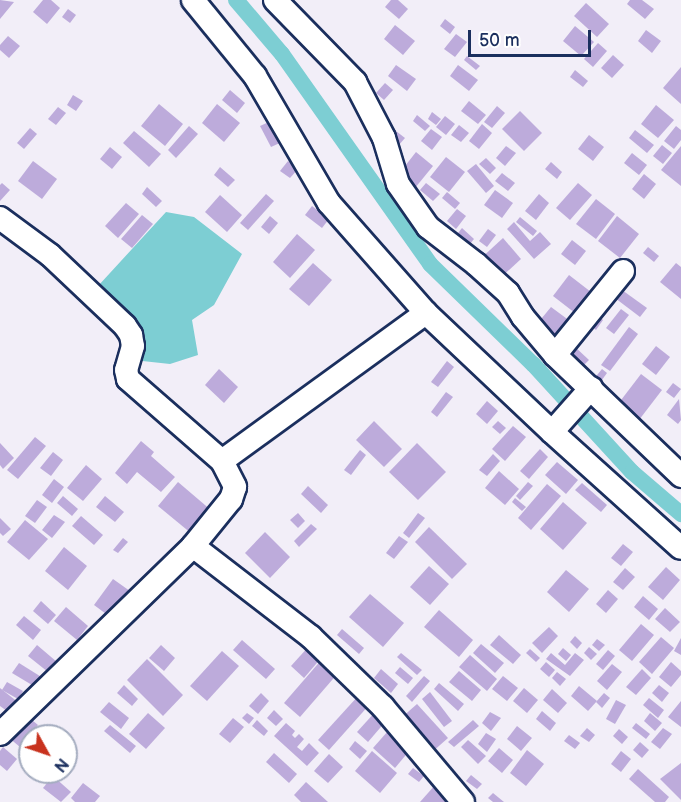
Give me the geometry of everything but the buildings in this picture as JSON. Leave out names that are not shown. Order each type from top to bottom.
[{"type":"street","points":[[193,0],[255,76],[329,203],[426,313],[681,548]]},
{"type":"street","points":[[275,0],[355,82],[384,138],[398,184],[428,226],[508,293],[523,316],[555,355],[589,391],[681,476]]},
{"type":"street","points":[[0,218],[50,255],[125,326],[131,335],[133,346],[126,370],[128,380],[222,461],[235,487],[231,499],[193,546],[0,734]]},
{"type":"street","points":[[555,355],[623,271]]},
{"type":"street","points":[[222,461],[426,313]]},
{"type":"street","points":[[554,429],[589,391]]},
{"type":"street","points":[[193,546],[311,637],[383,707],[463,802]]},
{"type":"water","points":[[166,212],[194,217],[242,254],[214,305],[192,320],[198,355],[170,364],[124,359],[120,333],[87,298]]},
{"type":"waterway","points":[[236,0],[282,54],[430,264],[533,364],[632,472],[681,514]]}]
